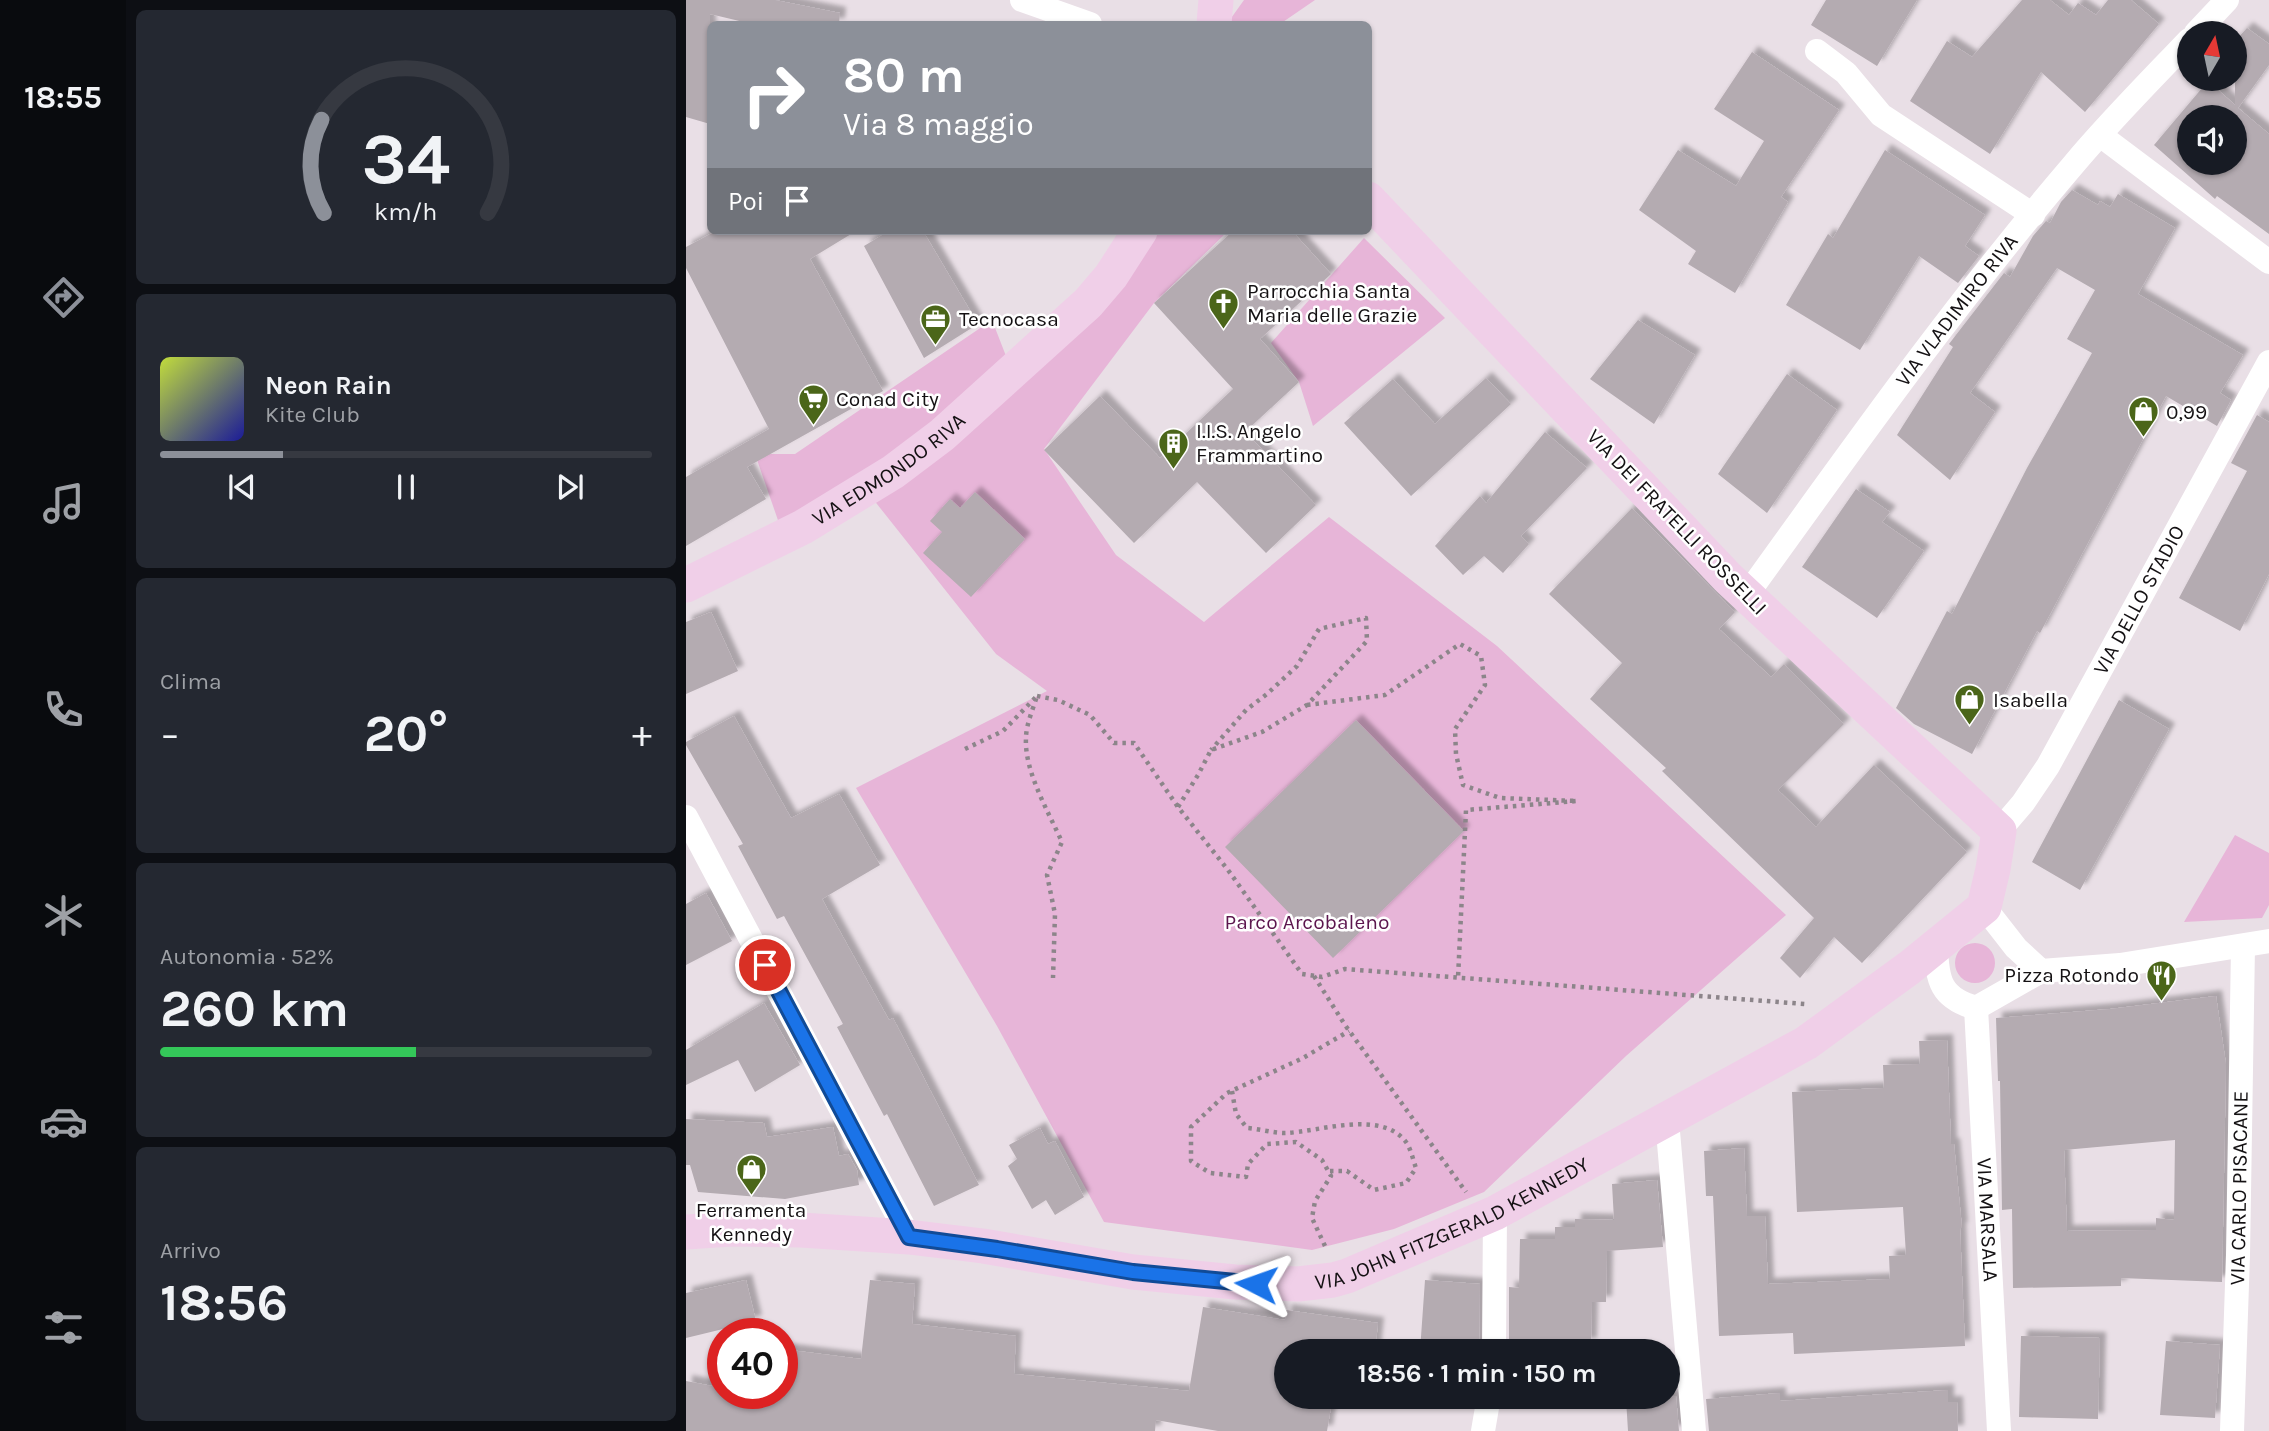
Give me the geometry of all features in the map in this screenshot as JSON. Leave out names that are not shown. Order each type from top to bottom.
[{"type":"street","points":[[1022,0],[1082,21]]},
{"type":"street","points":[[1215,21],[1216,0]]},
{"type":"street","points":[[1217,21],[1232,0]]},
{"type":"street","points":[[2207,21],[2227,0]]},
{"type":"street","points":[[1817,51],[1846,73],[1881,115],[2033,215]]},
{"type":"street","name":"VIA VLADIMIRO RIVA","points":[[1746,596],[1919,358],[2100,135],[2177,53]]},
{"type":"street","points":[[2100,135],[2269,262]]},
{"type":"street","name":"VIA DEI FRATELLI ROSSELLI","points":[[1372,203],[1746,596],[1999,831]]},
{"type":"street","name":"VIA EDMONDO RIVA","points":[[686,586],[803,527],[893,472],[942,435],[1071,320],[1111,276],[1137,235]]},
{"type":"street","name":"VIA DELLO STADIO","points":[[1999,831],[2023,803],[2048,766],[2269,362]]},
{"type":"street","points":[[686,817],[909,1237]]},
{"type":"street","points":[[1999,831],[1984,907],[2016,948],[2041,971]]},
{"type":"street","name":"VIA JOHN FITZGERALD KENNEDY","points":[[686,1232],[731,1229],[801,1230],[909,1237],[1162,1276],[1256,1284],[1298,1284],[1333,1280],[1490,1216],[1806,1043],[1936,947],[1984,907]]},
{"type":"street","points":[[1936,947],[1938,975],[1946,992],[1958,1002],[1976,1008],[2041,971],[2094,968],[2269,941]]},
{"type":"street","name":"VIA CARLO PISACANE","points":[[2232,1431],[2243,946]]},
{"type":"street","name":"VIA MARSALA","points":[[1976,1008],[1999,1431]]},
{"type":"street","points":[[1667,1120],[1693,1431]]},
{"type":"street","points":[[1490,1216],[1494,1339]]},
{"type":"street","points":[[1483,1431],[1487,1409]]},
{"type":"path","points":[[1178,807],[1211,750],[1246,710],[1297,666],[1319,629],[1366,618],[1367,641],[1307,705],[1262,732],[1211,750]]},
{"type":"path","points":[[1307,705],[1385,695],[1461,645],[1481,656],[1485,685],[1455,729],[1456,754],[1463,785],[1500,798],[1577,801],[1465,810],[1458,978]]},
{"type":"path","points":[[965,748],[1003,731],[1037,696]]},
{"type":"path","points":[[1037,696],[1058,699],[1090,715],[1114,743],[1135,743],[1178,807],[1228,870],[1302,974],[1322,977],[1345,969],[1852,1008]]},
{"type":"path","points":[[1037,696],[1026,738],[1030,764],[1062,842],[1047,875],[1055,914],[1053,978]]},
{"type":"path","points":[[1313,975],[1349,1031],[1490,1216]]},
{"type":"path","points":[[1325,1246],[1312,1218],[1315,1201],[1331,1176],[1322,1160],[1296,1142],[1267,1143],[1248,1164],[1246,1178],[1210,1173],[1191,1161],[1191,1127],[1231,1091],[1303,1058],[1349,1031]]},
{"type":"path","points":[[1231,1091],[1236,1114],[1247,1128],[1286,1133],[1323,1127],[1364,1125],[1387,1128],[1406,1143],[1416,1168],[1406,1183],[1374,1190],[1347,1171],[1329,1171]]},
{"type":"green space","points":[[1244,0],[1315,0],[1284,21],[1229,21]]},
{"type":"green space","name":"Parco Arcobaleno","points":[[1146,235],[1224,235],[1154,303],[1044,449],[1116,555],[1204,622],[1329,517],[1497,646],[1786,915],[1626,1056],[1484,1192],[1394,1229],[1312,1250],[1104,1222],[997,1026],[856,788],[1047,691],[996,654],[873,499]]},
{"type":"green space","points":[[1364,238],[1445,318],[1313,426],[1299,382],[1271,343]]},
{"type":"green space","points":[[992,320],[1006,356],[895,460],[780,526],[755,454],[795,454]]},
{"type":"green space","points":[[2235,835],[2269,853],[2269,905],[2262,918],[2184,922]]},
{"type":"green space","points":[[1975,943],[1983,944],[1989,949],[1994,955],[1994,971],[1989,977],[1983,982],[1975,983],[1967,982],[1961,977],[1956,971],[1955,963],[1956,955],[1961,949],[1967,944]]},
{"type":"building","points":[[686,0],[775,0],[840,13],[839,21],[739,21],[710,14],[710,21],[707,21],[707,123],[686,117]]},
{"type":"building","points":[[1826,0],[1917,0],[1877,66],[1811,25]]},
{"type":"building","points":[[2022,0],[2050,0],[2069,15],[2078,3],[2096,15],[2108,0],[2131,0],[2159,24],[2085,112],[2041,72],[1990,154],[1910,101],[1947,41],[1972,57]]},
{"type":"building","points":[[2247,28],[2269,44],[2269,65],[2240,105],[2235,105],[2235,91],[2247,91]]},
{"type":"building","points":[[1752,52],[1839,110],[1781,197],[1788,202],[1735,293],[1688,264],[1696,251],[1639,210],[1678,150],[1736,186],[1764,141],[1714,109]]},
{"type":"building","points":[[2200,91],[2219,91],[2235,105],[2188,105]]},
{"type":"building","points":[[2247,116],[2269,134],[2269,234],[2217,196],[2215,199],[2188,175],[2247,175]]},
{"type":"building","points":[[2177,118],[2177,165],[2154,145]]},
{"type":"building","points":[[1885,150],[1985,215],[1965,246],[1979,256],[1958,283],[1919,256],[1860,350],[1786,305],[1828,234],[1833,238]]},
{"type":"building","points":[[2072,190],[2098,205],[2100,201],[2110,207],[2118,194],[2175,228],[2138,294],[2243,355],[2220,393],[2231,400],[2217,426],[2166,396],[2040,633],[2037,631],[1972,754],[1914,724],[1896,708],[1947,611],[1952,614],[2027,468],[2092,353],[2067,339],[2095,290],[2057,268],[1970,393],[1995,412],[1950,480],[1897,435],[1953,347],[1949,344],[2004,273],[2010,277],[2033,236],[2046,221],[2050,223],[2061,202]]},
{"type":"building","points":[[708,235],[849,235],[810,259],[883,391],[747,467],[766,499],[686,546],[686,477],[769,429],[686,268],[686,247]]},
{"type":"building","points":[[882,235],[925,235],[978,324],[924,358],[864,246]]},
{"type":"building","points":[[1229,235],[1296,235],[1331,274],[1260,339],[1299,382],[1245,432],[1316,505],[1266,553],[1197,482],[1134,543],[1044,450],[1100,396],[1160,458],[1233,389],[1154,303]]},
{"type":"building","points":[[1638,320],[1695,355],[1654,424],[1590,379]]},
{"type":"building","points":[[1787,374],[1837,410],[1767,513],[1718,474]]},
{"type":"building","points":[[1486,378],[1511,404],[1411,496],[1344,423],[1393,379],[1435,424]]},
{"type":"building","points":[[2257,415],[2269,422],[2269,574],[2240,631],[2179,598],[2247,471],[2231,463]]},
{"type":"building","points":[[1545,432],[1587,468],[1521,536],[1529,544],[1503,573],[1484,556],[1463,575],[1435,546],[1480,496],[1486,503]]},
{"type":"building","points":[[1856,489],[1890,512],[1882,522],[1924,551],[1877,618],[1802,567]]},
{"type":"building","points":[[975,492],[1025,539],[971,597],[923,553],[942,532],[930,521],[950,499],[960,508]]},
{"type":"building","points":[[1632,508],[1735,612],[1719,629],[1771,677],[1784,664],[1844,724],[1778,790],[1816,827],[1874,765],[1967,852],[1862,963],[1834,937],[1800,978],[1780,958],[1814,918],[1662,771],[1666,768],[1590,699],[1622,663],[1549,594]]},
{"type":"building","points":[[711,612],[738,671],[686,694],[686,622]]},
{"type":"building","points":[[2119,700],[2169,729],[2080,890],[2032,862]]},
{"type":"building","points":[[734,716],[791,818],[839,794],[880,865],[822,899],[889,1020],[893,1018],[979,1185],[934,1206],[887,1114],[884,1116],[837,1027],[843,1024],[784,916],[777,919],[738,846],[743,844],[686,745],[686,742]]},
{"type":"building","points":[[1356,720],[1464,831],[1333,958],[1225,847]]},
{"type":"building","points":[[706,893],[732,941],[686,965],[686,904]]},
{"type":"building","points":[[2216,996],[2226,1064],[2222,1282],[2121,1278],[2121,1286],[2013,1288],[2012,1209],[2002,1210],[1996,1018],[2110,1009]],"holes":[[[2175,1140],[2174,1220],[2156,1218],[2156,1230],[2067,1231],[2064,1150]]]},
{"type":"building","points":[[764,1003],[800,1065],[755,1092],[738,1060],[686,1085],[686,1050]]},
{"type":"building","points":[[1947,1040],[1951,1144],[1954,1144],[1962,1228],[1965,1346],[1794,1354],[1793,1333],[1719,1336],[1713,1196],[1706,1196],[1704,1151],[1744,1148],[1747,1216],[1765,1216],[1768,1284],[1890,1279],[1889,1256],[1906,1255],[1903,1207],[1797,1212],[1792,1092],[1884,1088],[1883,1065],[1920,1064],[1919,1041]]},
{"type":"building","points":[[686,1119],[764,1123],[767,1137],[833,1127],[839,1156],[848,1154],[857,1170],[859,1185],[785,1199],[698,1192],[690,1165],[686,1165]]},
{"type":"building","points":[[1040,1128],[1048,1144],[1055,1141],[1084,1197],[1055,1215],[1046,1200],[1032,1209],[1008,1166],[1017,1159],[1009,1145]]},
{"type":"building","points":[[1657,1180],[1663,1247],[1607,1251],[1606,1302],[1592,1302],[1591,1339],[1509,1339],[1509,1287],[1519,1288],[1520,1239],[1555,1239],[1555,1227],[1575,1227],[1575,1219],[1614,1220],[1612,1184]]},
{"type":"building","points":[[746,1280],[755,1318],[707,1318],[707,1333],[686,1338],[686,1293]]},
{"type":"building","points":[[870,1280],[915,1284],[912,1324],[1016,1336],[1014,1374],[1189,1391],[1203,1307],[1285,1320],[1286,1310],[1378,1323],[1376,1339],[1274,1339],[1274,1409],[1331,1409],[1327,1431],[1218,1431],[1156,1420],[1155,1431],[686,1431],[686,1381],[707,1385],[707,1409],[798,1409],[798,1351],[861,1359]]},
{"type":"building","points":[[1425,1280],[1480,1284],[1479,1339],[1421,1339]]},
{"type":"building","points":[[2021,1336],[2100,1338],[2098,1419],[2019,1417]]},
{"type":"building","points":[[2166,1341],[2220,1345],[2215,1418],[2160,1415]]},
{"type":"building","points":[[1948,1390],[1948,1402],[1957,1402],[1958,1431],[1709,1431],[1706,1399],[1780,1393],[1780,1401]]},
{"type":"building","points":[[1627,1409],[1677,1409],[1679,1431],[1628,1431]]},
{"type":"place","name":"Parrocchia Santa Maria delle Grazie","points":[[1224,330]]},
{"type":"place","name":"Tecnocasa","points":[[936,346]]},
{"type":"place","name":"Conad City","points":[[813,426]]},
{"type":"place","name":"0,99","points":[[2143,439]]},
{"type":"place","name":"I.I.S. Angelo Frammartino","points":[[1173,470]]},
{"type":"place","name":"Isabella","points":[[1970,727]]},
{"type":"place","name":"Pizza Rotondo","points":[[2162,1002]]},
{"type":"place","name":"Ferramenta Kennedy","points":[[751,1197]]},
{"type":"route","points":[[765,965],[909,1237],[1133,1272],[1256,1284]]}]
